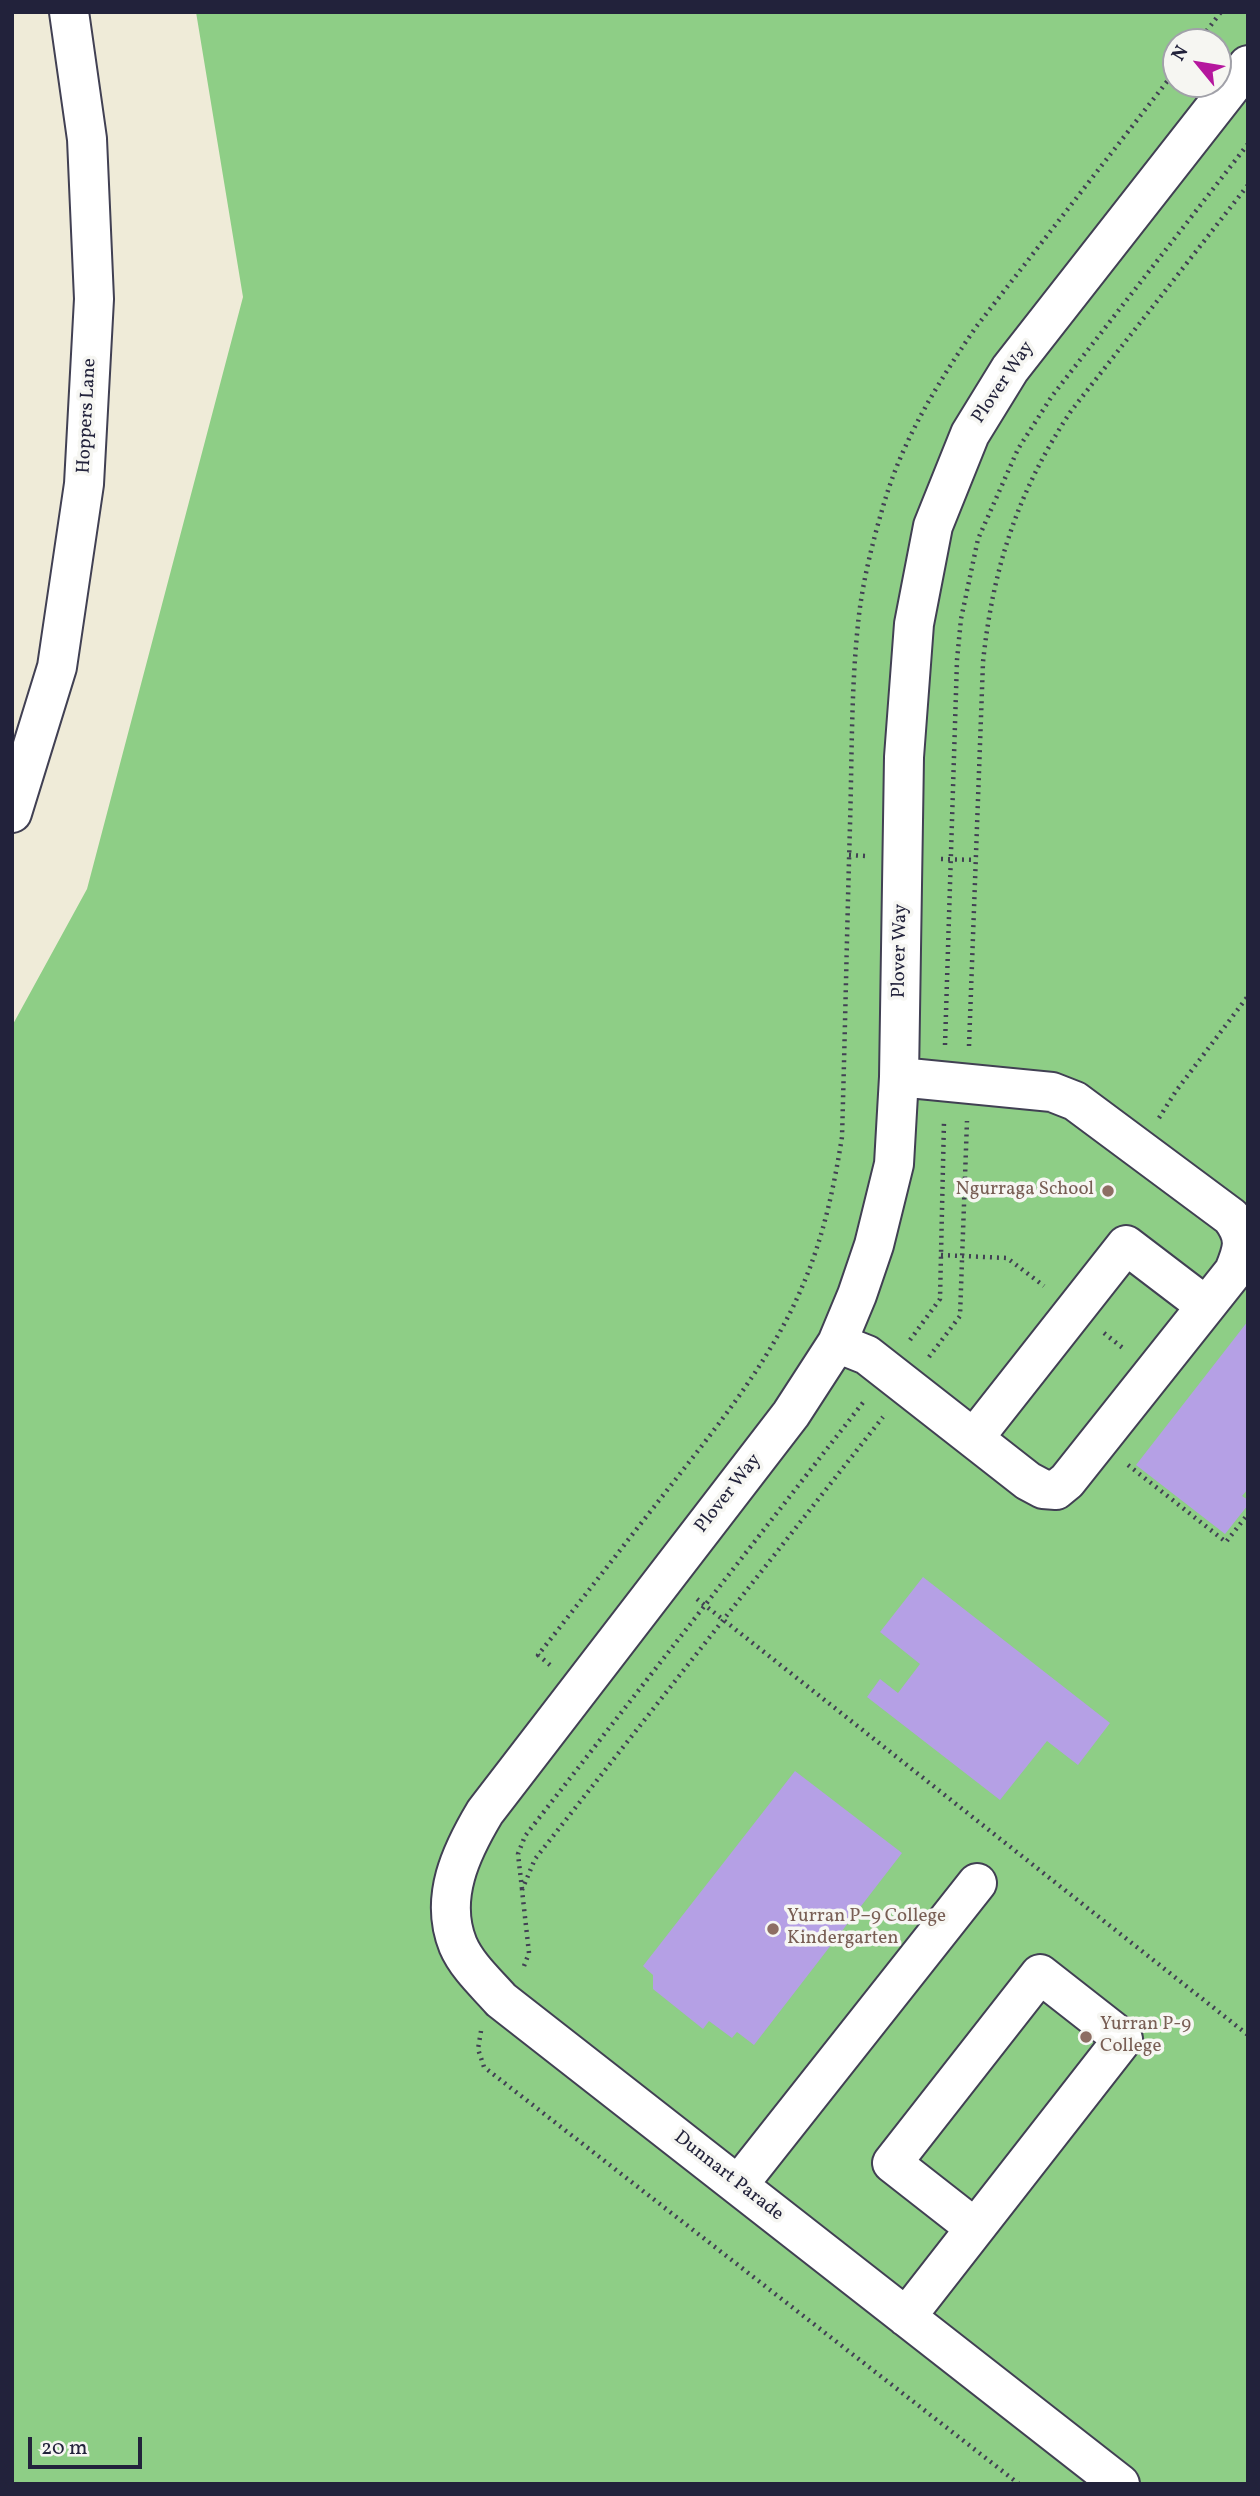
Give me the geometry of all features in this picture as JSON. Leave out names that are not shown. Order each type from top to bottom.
[{"type":"street","name":"Hoppers Lane","points":[[12,813],[57,667],[84,484],[94,299],[87,139],[69,12]]},
{"type":"street","name":"Plover Way","points":[[485,1812],[791,1414],[837,1343],[874,1245],[894,1164],[899,1077],[904,757],[914,624],[933,526],[970,433],[1010,369],[1248,65]]},
{"type":"street","points":[[837,1343],[867,1355],[1028,1480],[1043,1489],[1056,1490],[1067,1481],[1234,1271],[1242,1251],[1241,1230],[1231,1217],[1075,1101],[1052,1092],[899,1077]]},
{"type":"street","points":[[974,1438],[1126,1245],[1206,1306]]},
{"type":"street","name":"Dunnart Parade","points":[[485,1812],[464,1847],[453,1881],[450,1914],[458,1945],[476,1972],[501,2000],[1120,2484]]},
{"type":"street","points":[[738,2185],[977,1883]]},
{"type":"street","points":[[906,2317],[1123,2039],[1040,1974],[892,2163],[975,2228]]},
{"type":"path","points":[[1209,28],[1221,12]]},
{"type":"path","points":[[538,1655],[736,1402],[786,1321],[804,1281],[822,1233],[834,1188],[842,1137],[853,704],[858,622],[868,565],[885,499],[900,458],[935,389],[976,327],[1162,88]]},
{"type":"path","points":[[1019,2484],[484,2067],[478,2049],[481,2031],[514,1985],[529,1953],[518,1854],[525,1836],[705,1605],[897,1378],[960,1316],[962,1256],[956,1083],[957,660],[961,619],[978,539],[1018,449],[1052,396],[1248,144]]},
{"type":"path","points":[[522,1890],[536,1858],[723,1620],[897,1378],[940,1299],[983,662],[987,620],[1010,533],[1024,494],[1071,411],[1248,185]]},
{"type":"path","points":[[1156,1122],[1176,1091],[1248,996]]},
{"type":"path","points":[[941,1255],[1007,1258]]},
{"type":"path","points":[[1135,1456],[1128,1466],[1226,1542],[1248,1514]]},
{"type":"path","points":[[666,1575],[1248,2035]]},
{"type":"green space","points":[[196,12],[1248,12],[1248,2484],[12,2484],[12,1026],[87,889],[243,297]]},
{"type":"building","points":[[1248,1321],[1248,1489],[1242,1496],[1248,1500],[1248,1505],[1225,1534],[1136,1465]]},
{"type":"building","points":[[923,1577],[1110,1723],[1078,1765],[1047,1741],[1000,1800],[867,1697],[880,1679],[898,1693],[920,1664],[880,1632]]},
{"type":"building","points":[[795,1771],[902,1853],[754,2045],[737,2032],[732,2038],[709,2021],[703,2029],[653,1989],[653,1975],[643,1966]]},
{"type":"place","name":"Ngurraga School","points":[[1108,1191]]},
{"type":"place","name":"Yurran P–9 College Kindergarten","points":[[773,1929]]},
{"type":"place","name":"Yurran P-9 College","points":[[1086,2037]]}]
